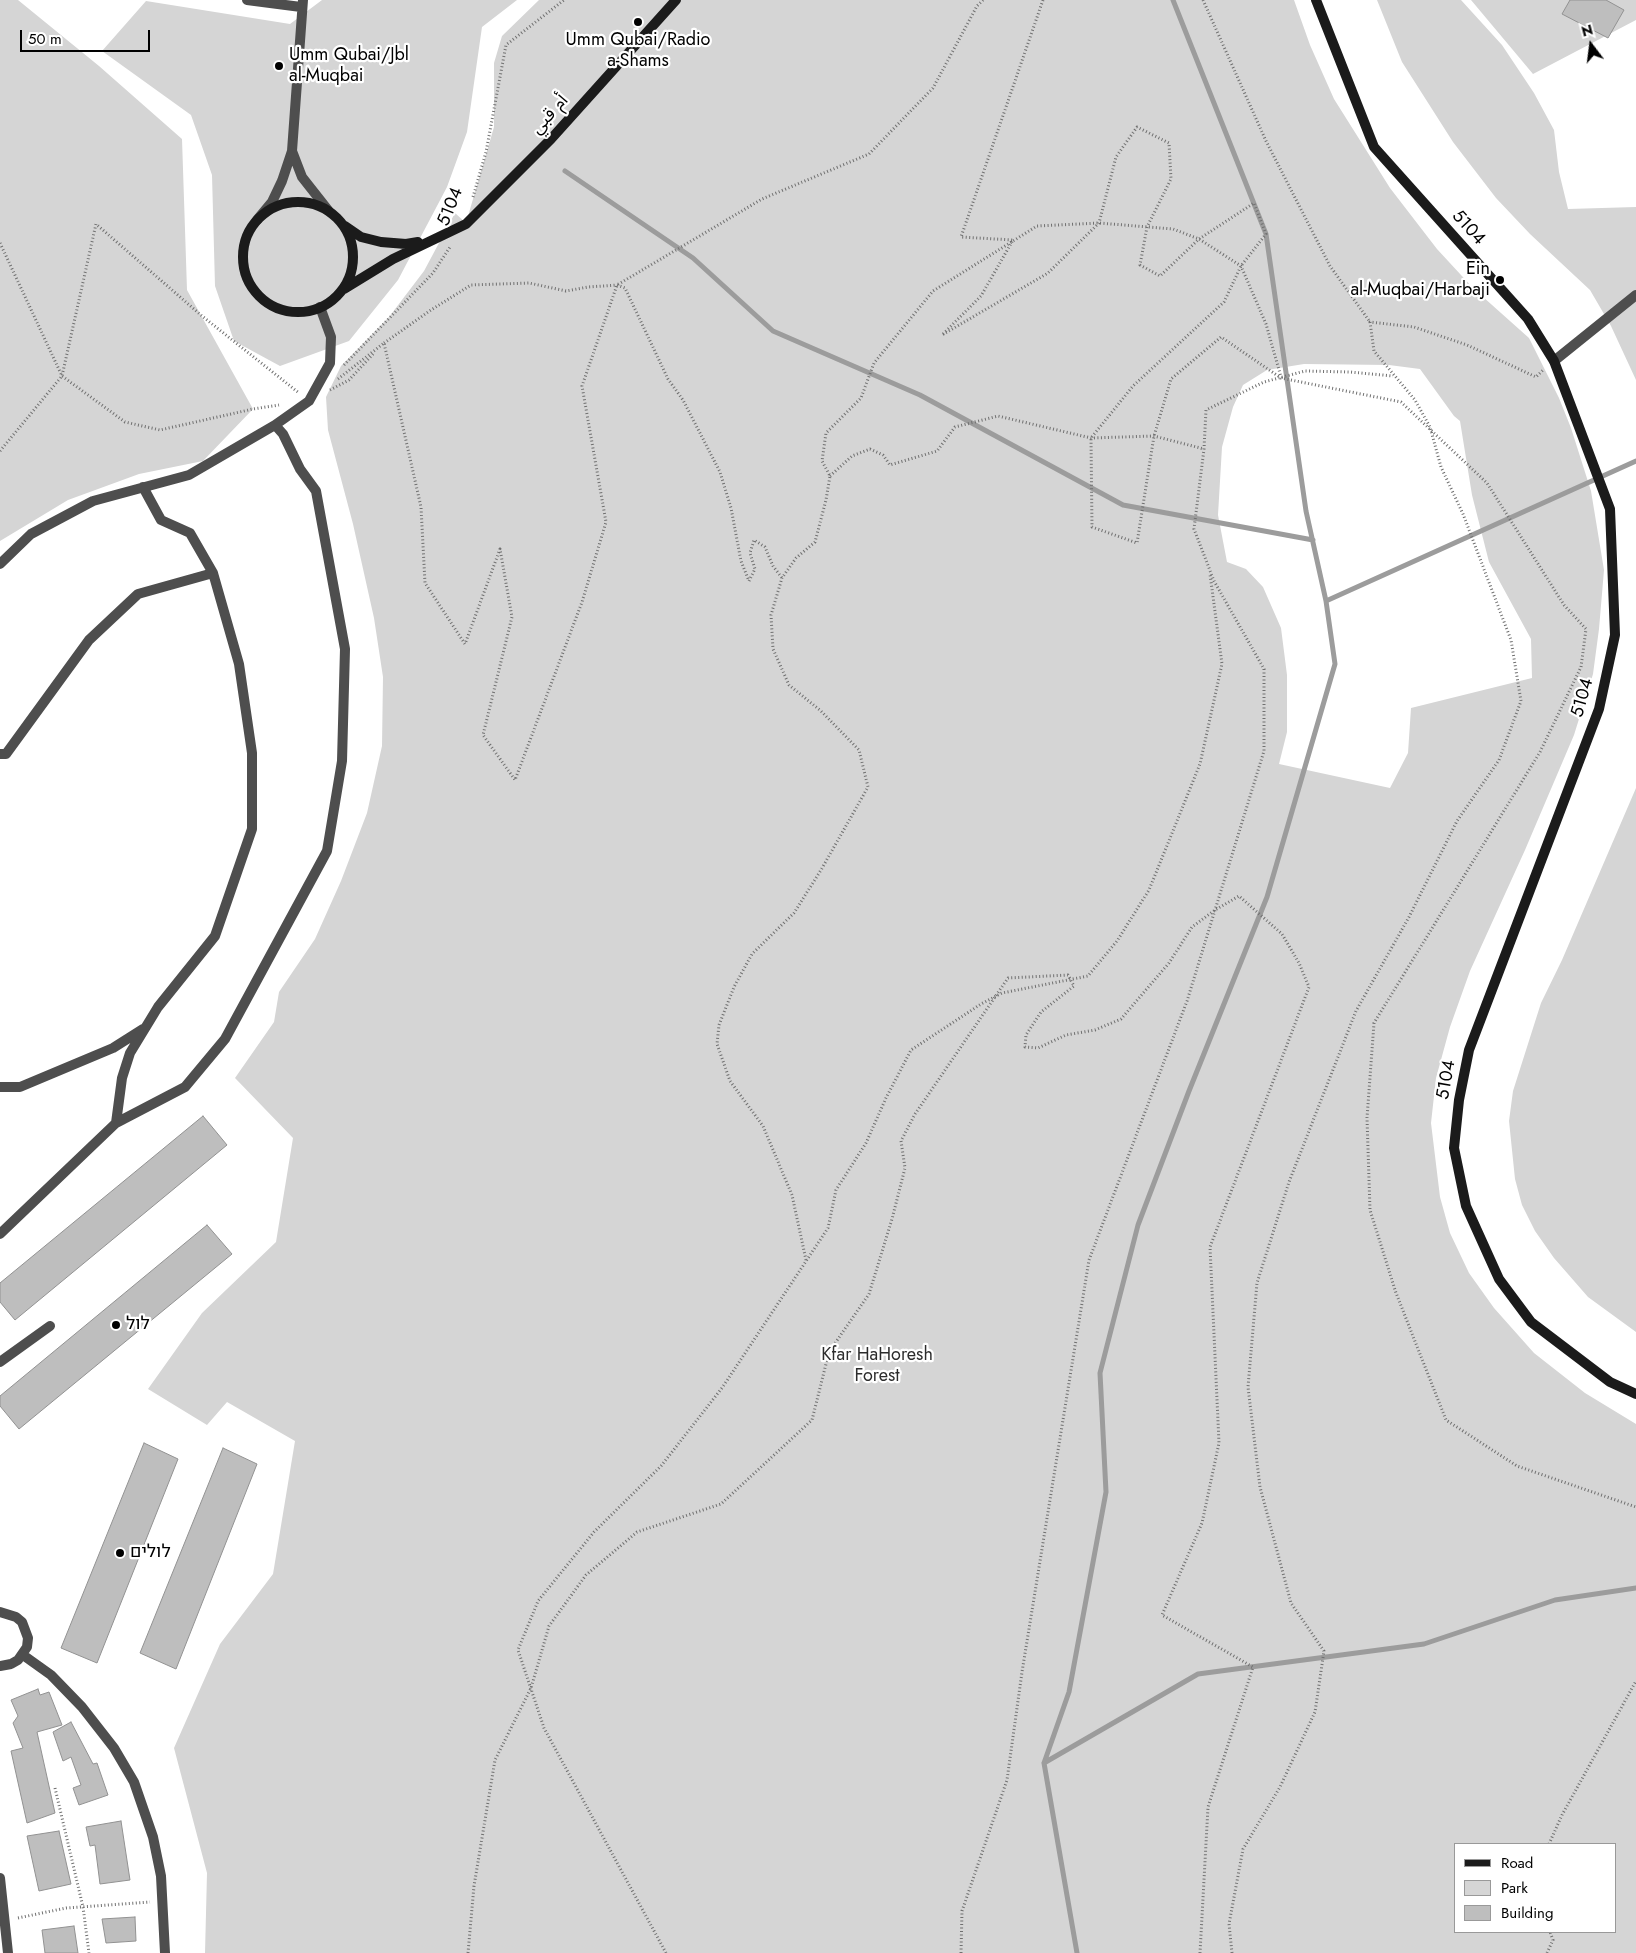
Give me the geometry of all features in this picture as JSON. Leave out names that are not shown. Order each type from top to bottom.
[{"type":"street","points":[[247,0],[302,4],[292,151],[272,202],[251,228],[244,246],[243,265],[249,284],[259,297],[274,308],[293,312],[313,311],[330,303],[344,289],[352,271],[354,252],[349,234],[302,177],[292,151]]},
{"type":"street","name":"أم قبي","points":[[344,289],[393,259],[466,224],[552,139],[676,0]]},
{"type":"street","name":"5104","points":[[1316,0],[1374,147],[1528,319],[1554,361],[1610,509],[1615,635],[1599,709],[1469,1050],[1459,1100],[1454,1148],[1466,1206],[1499,1279],[1531,1322],[1610,1382],[1636,1394]]},
{"type":"street","points":[[257,220],[272,208],[291,202],[310,203],[328,210]]},
{"type":"street","name":"أم قبي","points":[[342,224],[361,237],[381,242],[406,244],[436,238]]},
{"type":"street","points":[[1554,361],[1636,295]]},
{"type":"street","points":[[0,564],[31,534],[93,501],[190,475],[275,425],[309,401],[330,363],[331,337],[320,308]]},
{"type":"street","points":[[0,1234],[116,1123],[185,1087],[225,1039],[327,851],[342,761],[345,649],[316,491],[300,468],[283,434],[275,425]]},
{"type":"street","points":[[116,1123],[122,1078],[130,1053],[158,1007],[215,936],[252,829],[252,753],[240,672],[214,573],[190,532],[162,520],[143,487]]},
{"type":"street","points":[[0,754],[6,754],[89,640],[138,594],[214,573]]},
{"type":"street","points":[[0,1087],[20,1087],[113,1048],[145,1027]]},
{"type":"street","points":[[0,1362],[50,1326]]},
{"type":"street","points":[[0,1612],[16,1617],[26,1630],[28,1638],[23,1655],[11,1664],[0,1666]]},
{"type":"street","points":[[23,1655],[51,1675],[82,1707],[114,1748],[134,1782],[153,1837],[161,1876],[165,1953]]},
{"type":"street","points":[[0,1878],[8,1953]]},
{"type":"path","name":"5104","points":[[343,366],[433,273],[466,224],[486,152],[506,45],[564,0]]},
{"type":"path","points":[[977,0],[977,6]]},
{"type":"path","points":[[384,343],[421,506],[425,583],[465,644],[500,549],[512,617],[482,735],[515,780],[582,602],[606,522],[582,386],[617,285],[762,199],[869,154],[933,88],[977,6],[983,0]]},
{"type":"path","points":[[1013,240],[961,237],[1043,0]]},
{"type":"path","points":[[1203,0],[1266,141],[1330,266],[1370,322],[1374,351],[1415,400],[1430,427],[1441,467],[1463,514],[1511,640],[1521,701],[1499,760],[1457,821],[1409,917],[1356,1011],[1289,1182],[1257,1283],[1248,1387],[1260,1487],[1291,1603],[1324,1651],[1315,1712],[1280,1787],[1243,1849],[1229,1924],[1232,1953]]},
{"type":"path","points":[[1013,240],[980,296],[942,334],[1048,273],[1099,223],[1116,157],[1136,127],[1169,143],[1171,179],[1147,227],[1140,265],[1160,276],[1200,239],[1254,203],[1266,234],[1241,266],[1224,302],[1133,386],[1091,438],[1092,527],[1137,543],[1154,436],[1171,379],[1221,337],[1281,378],[1401,402],[1430,427],[1487,483],[1564,605],[1586,629],[1581,667],[1540,752],[1374,1023],[1368,1118],[1370,1210],[1396,1293],[1446,1420],[1517,1466],[1636,1507]]},
{"type":"path","points":[[806,1260],[792,1195],[763,1126],[730,1081],[717,1044],[722,1017],[734,987],[752,954],[794,913],[822,870],[868,787],[859,750],[821,711],[789,685],[773,649],[770,615],[782,578],[796,558],[815,542],[826,500],[830,476],[822,461],[826,433],[860,398],[874,363],[933,291],[1037,226],[1099,223],[1173,229],[1200,239],[1241,266],[1266,324],[1281,378]]},
{"type":"path","points":[[0,451],[62,376],[96,224],[202,316],[309,401]]},
{"type":"path","points":[[0,243],[62,376],[125,422],[160,430],[252,409],[281,405]]},
{"type":"path","points":[[309,401],[384,343],[471,285],[529,283],[566,291],[617,285],[625,288],[636,317],[668,379],[683,400],[720,472],[731,508],[738,551],[749,581],[755,569],[750,552],[754,540],[765,547],[773,566],[782,578]]},
{"type":"path","points":[[1370,322],[1414,327],[1467,346],[1536,377],[1554,361]]},
{"type":"path","points":[[309,401],[349,380],[384,343]]},
{"type":"path","points":[[961,1953],[962,1912],[1007,1780],[1022,1672],[1089,1260],[1187,1001],[1264,751],[1264,669],[1214,581],[1194,529],[1204,449],[1206,410],[1264,382],[1306,371],[1394,376]]},
{"type":"path","points":[[830,476],[852,456],[870,449],[883,455],[890,465],[937,451],[955,427],[998,416],[1091,438],[1154,436],[1204,449]]},
{"type":"path","points":[[666,1953],[544,1728],[518,1650],[538,1601],[594,1532],[661,1466],[722,1388],[828,1228],[836,1190],[866,1143],[886,1098],[911,1050],[1002,993],[1088,976],[1112,948],[1149,890],[1200,764],[1222,664],[1208,566]]},
{"type":"path","points":[[468,1953],[474,1886],[495,1760],[531,1688],[549,1626],[586,1575],[637,1532],[721,1504],[812,1420],[829,1352],[869,1294],[872,1285],[905,1168],[900,1141],[915,1114],[1008,978],[1068,975],[1074,986],[1041,1012],[1026,1036],[1025,1047],[1038,1048],[1066,1035],[1095,1030],[1121,1019],[1169,962],[1192,927],[1215,910],[1239,896],[1282,934],[1299,962],[1309,988],[1210,1246],[1219,1443],[1202,1523],[1162,1615],[1253,1667],[1208,1807],[1200,1953]]},
{"type":"path","points":[[1549,1843],[1562,1815],[1636,1681]]},
{"type":"path","points":[[55,1788],[83,1907],[89,1953]]},
{"type":"path","points":[[5,1921],[66,1908],[163,1901]]},
{"type":"path","points":[[1547,1953],[1553,1940],[1550,1933]]},
{"type":"green space","points":[[0,0],[18,0],[99,66],[182,139],[187,290],[253,409],[203,461],[139,474],[68,500],[0,541]]},
{"type":"green space","points":[[322,0],[517,0],[482,27],[467,132],[447,187],[398,280],[349,341],[280,366],[234,341],[215,286],[212,175],[191,115],[102,51],[146,1],[290,24]]},
{"type":"green space","name":"Kfar HaHoresh Forest","points":[[539,0],[1294,0],[1310,45],[1334,99],[1390,188],[1437,249],[1473,288],[1529,338],[1559,398],[1571,428],[1591,491],[1604,570],[1599,629],[1593,674],[1574,735],[1525,850],[1470,971],[1450,1027],[1436,1078],[1431,1123],[1440,1197],[1450,1233],[1469,1273],[1494,1308],[1534,1353],[1585,1393],[1636,1424],[1636,1953],[205,1953],[207,1873],[174,1748],[220,1644],[273,1574],[295,1441],[227,1402],[207,1425],[148,1389],[202,1313],[276,1242],[293,1138],[235,1078],[274,1022],[279,992],[315,939],[341,881],[367,813],[382,746],[383,677],[374,618],[353,524],[328,430],[326,397],[341,366],[389,317],[424,271],[455,213],[466,223],[494,127],[494,63],[502,36]],"holes":[[[1304,364],[1389,365],[1420,369],[1454,416],[1460,421],[1472,495],[1489,562],[1531,639],[1532,678],[1411,708],[1408,753],[1390,788],[1279,764],[1287,732],[1287,675],[1281,628],[1263,587],[1246,569],[1227,562],[1218,515],[1222,447],[1233,407],[1243,385],[1267,370]]]},
{"type":"green space","points":[[1377,0],[1461,0],[1502,45],[1534,93],[1554,130],[1559,172],[1568,209],[1636,207],[1636,380],[1611,326],[1590,290],[1530,234],[1496,198],[1453,142],[1402,62]]},
{"type":"green space","points":[[1471,0],[1636,0],[1636,20],[1533,74]]},
{"type":"green space","points":[[1636,788],[1636,1332],[1588,1297],[1554,1258],[1535,1231],[1522,1205],[1515,1179],[1509,1121],[1513,1091],[1541,1003],[1562,960]]},
{"type":"building","points":[[1570,0],[1606,0],[1624,10],[1608,38],[1562,14]]},
{"type":"building","points":[[203,1116],[227,1145],[15,1320],[0,1302],[0,1283]]},
{"type":"building","name":"לול","points":[[207,1225],[232,1254],[19,1429],[0,1406],[0,1396]]},
{"type":"building","name":"לולים","points":[[144,1443],[178,1459],[97,1663],[61,1648]]},
{"type":"building","points":[[223,1448],[257,1464],[176,1669],[140,1653]]},
{"type":"building","points":[[38,1689],[40,1695],[49,1692],[62,1725],[37,1732],[55,1813],[27,1823],[11,1751],[23,1748],[13,1723],[18,1716],[11,1700]]},
{"type":"building","points":[[71,1722],[93,1764],[97,1763],[108,1795],[79,1805],[73,1788],[81,1785],[71,1757],[63,1761],[53,1732]]},
{"type":"building","points":[[121,1821],[130,1880],[100,1884],[95,1845],[90,1846],[86,1827]]},
{"type":"building","points":[[59,1831],[71,1884],[39,1891],[27,1836]]},
{"type":"building","points":[[135,1917],[136,1941],[106,1943],[102,1919]]},
{"type":"building","points":[[74,1926],[78,1953],[45,1953],[42,1930]]},
{"type":"waterway","points":[[1077,1953],[1044,1763],[1069,1692],[1106,1492],[1100,1373],[1138,1225],[1189,1091],[1267,897],[1335,664],[1326,601],[1306,511],[1266,234],[1173,0]]},
{"type":"waterway","points":[[565,171],[693,258],[773,331],[920,395],[1123,505],[1313,540]]},
{"type":"waterway","points":[[1326,601],[1636,461]]},
{"type":"waterway","points":[[1044,1763],[1198,1674],[1424,1644],[1555,1600],[1636,1588]]},
{"type":"place","name":"Umm Qubai/Radio a-Shams","points":[[638,22]]},
{"type":"place","name":"Umm Qubai/Jbl al-Muqbai","points":[[279,66]]},
{"type":"place","name":"Ein al-Muqbai/Harbaji","points":[[1500,280]]},
{"type":"place","name":"לול","points":[[116,1325]]},
{"type":"place","name":"לולים","points":[[120,1553]]}]
